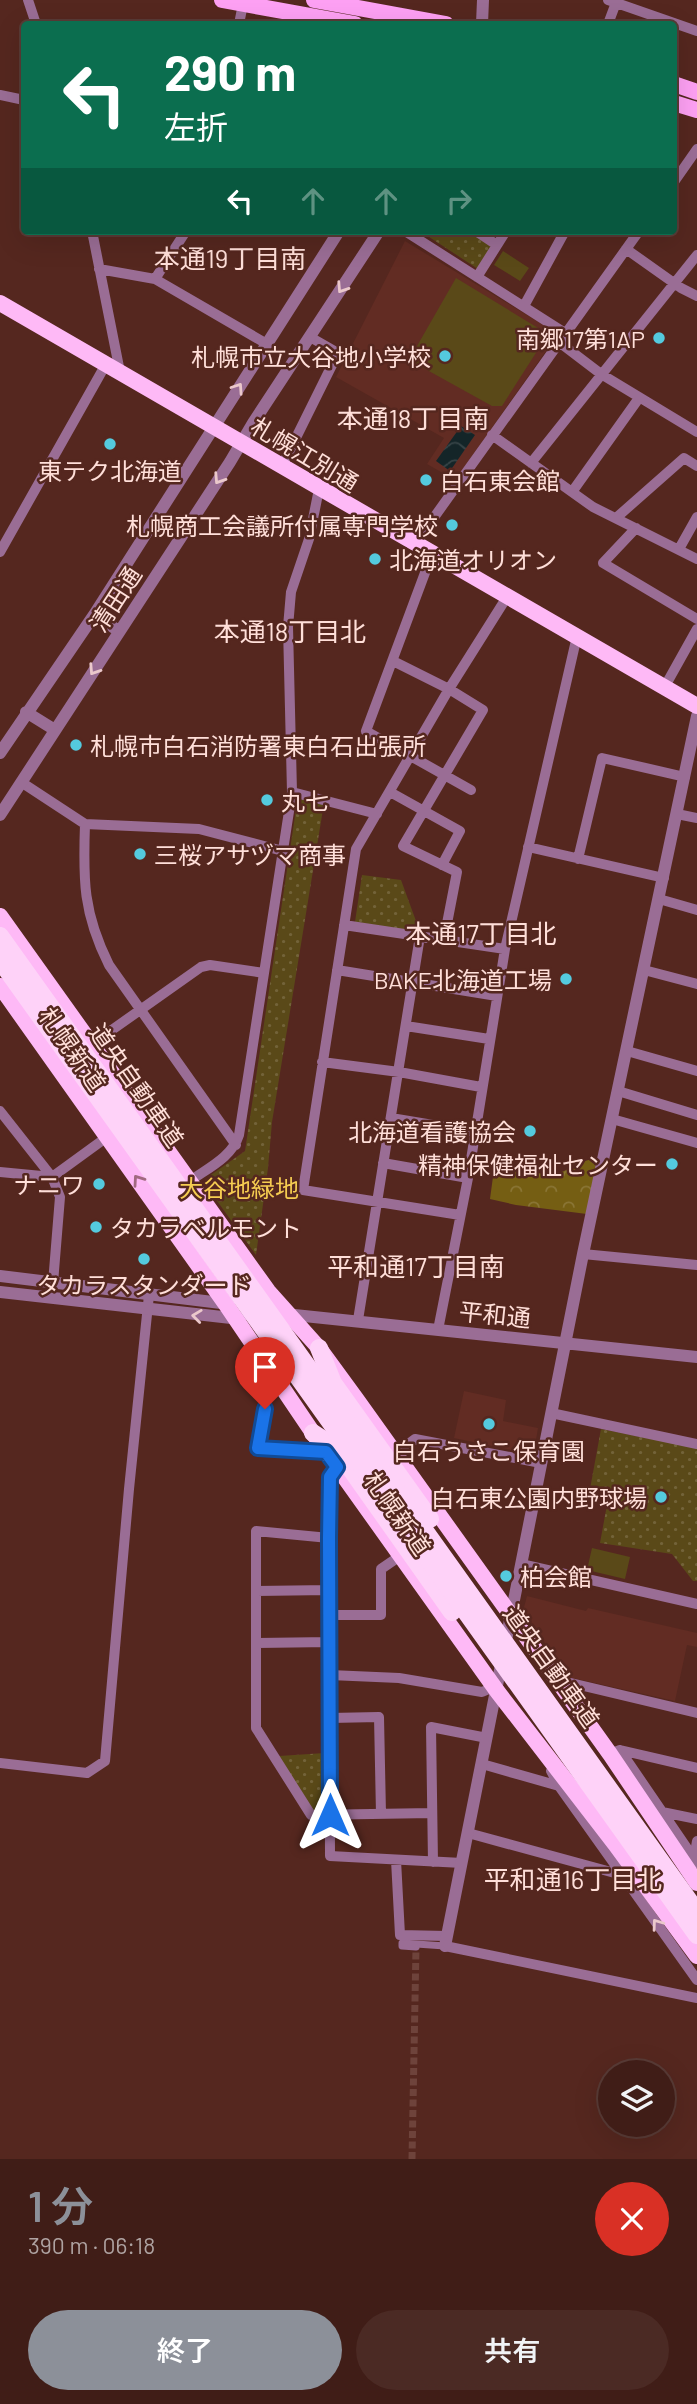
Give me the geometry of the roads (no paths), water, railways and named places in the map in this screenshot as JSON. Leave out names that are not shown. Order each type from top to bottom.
[{"type":"highway","name":"札幌江別通","points":[[0,303],[697,706]]},
{"type":"highway","name":"札幌新道","points":[[0,916],[268,1291],[319,1348],[563,1688],[615,1756],[697,1883]]},
{"type":"highway","name":"道央自動車道","points":[[0,936],[697,1912]]},
{"type":"highway","name":"道央自動車道","points":[[0,960],[697,1935]]},
{"type":"highway","name":"札幌新道","points":[[0,986],[237,1320],[400,1556],[496,1689],[697,1956]]},
{"type":"highway","points":[[319,1348],[333,1383],[530,1658],[653,1850]]},
{"type":"highway","points":[[313,1433],[336,1448],[452,1612],[553,1747],[600,1799]]},
{"type":"main road","points":[[222,0],[338,21]]},
{"type":"main road","points":[[314,0],[430,21]]},
{"type":"main road","points":[[677,85],[697,92]]},
{"type":"main road","points":[[677,104],[697,110]]},
{"type":"street","points":[[28,0],[35,21]]},
{"type":"street","points":[[482,21],[483,0]]},
{"type":"street","points":[[609,21],[614,1],[669,21]]},
{"type":"street","points":[[240,21],[243,4]]},
{"type":"street","points":[[677,24],[697,31]]},
{"type":"street","points":[[0,95],[21,99]]},
{"type":"street","points":[[677,177],[697,149]]},
{"type":"street","points":[[0,552],[113,368],[93,235]]},
{"type":"street","points":[[155,279],[183,235]]},
{"type":"street","name":"清田通","points":[[0,753],[94,615],[336,235]]},
{"type":"street","name":"清田通","points":[[0,815],[376,235]]},
{"type":"street","points":[[411,235],[524,306],[601,374],[697,432]]},
{"type":"street","points":[[482,235],[497,245]]},
{"type":"street","points":[[477,277],[503,235]]},
{"type":"street","points":[[524,306],[563,235]]},
{"type":"street","points":[[415,544],[636,235]]},
{"type":"street","points":[[626,249],[674,284],[697,296]]},
{"type":"street","points":[[531,463],[697,256]]},
{"type":"street","points":[[99,269],[155,279],[267,344]]},
{"type":"street","points":[[282,466],[338,353],[310,337]]},
{"type":"street","points":[[572,492],[639,398]]},
{"type":"street","points":[[492,435],[593,507],[697,559]]},
{"type":"street","points":[[616,518],[684,458],[697,466]]},
{"type":"street","points":[[190,1181],[229,1153],[236,1145],[239,1135],[292,792],[288,627],[291,592],[309,539],[319,489]]},
{"type":"street","points":[[679,550],[697,517]]},
{"type":"street","points":[[636,528],[603,563],[697,619]]},
{"type":"street","points":[[432,554],[366,731],[471,790]]},
{"type":"street","points":[[460,1215],[303,1191],[356,849],[449,689],[507,597]]},
{"type":"street","points":[[94,615],[119,631]]},
{"type":"street","points":[[664,688],[697,629]]},
{"type":"street","points":[[438,1330],[468,1178],[505,949],[577,636]]},
{"type":"street","points":[[393,661],[449,689],[483,710],[404,846],[457,872],[444,939]]},
{"type":"street","points":[[26,712],[55,730]]},
{"type":"street","points":[[446,1941],[583,1254],[697,716]]},
{"type":"street","points":[[578,859],[602,758],[685,777]]},
{"type":"street","points":[[20,782],[86,824],[199,829],[283,851]]},
{"type":"street","points":[[292,792],[377,814]]},
{"type":"street","points":[[390,792],[460,831],[442,865]]},
{"type":"street","points":[[677,814],[697,818]]},
{"type":"street","points":[[86,824],[84,888],[90,921],[109,965],[236,1145]]},
{"type":"street","points":[[528,847],[664,878]]},
{"type":"street","points":[[659,899],[697,910]]},
{"type":"street","points":[[344,925],[505,949]]},
{"type":"street","points":[[358,1320],[420,936]]},
{"type":"street","points":[[92,1044],[201,967],[210,965],[264,973]]},
{"type":"street","points":[[337,970],[497,996]]},
{"type":"street","points":[[644,970],[697,984]]},
{"type":"street","points":[[405,1026],[489,1039]]},
{"type":"street","points":[[627,1051],[697,1071]]},
{"type":"street","points":[[322,1062],[481,1087]]},
{"type":"street","points":[[618,1091],[697,1115]]},
{"type":"street","points":[[0,1111],[52,1177],[60,1197],[53,1283]]},
{"type":"street","points":[[391,1118],[475,1132]]},
{"type":"street","points":[[612,1119],[697,1143]]},
{"type":"street","points":[[0,1172],[52,1177],[107,1137]]},
{"type":"street","points":[[383,1163],[468,1178]]},
{"type":"street","points":[[583,1254],[697,1265]]},
{"type":"street","name":"平和通","points":[[0,1276],[225,1303],[290,1315],[697,1357]]},
{"type":"street","name":"平和通","points":[[0,1292],[237,1320],[290,1315]]},
{"type":"street","points":[[0,1763],[87,1773],[105,1761],[128,1489],[149,1295]]},
{"type":"street","points":[[279,1383],[268,1390],[258,1448],[326,1452]]},
{"type":"street","points":[[551,1413],[697,1444]]},
{"type":"street","points":[[395,1454],[415,1439],[541,1463]]},
{"type":"street","points":[[337,1467],[330,1477],[330,1856],[462,1863]]},
{"type":"street","points":[[329,1538],[256,1531],[257,1728],[311,1815],[432,1812]]},
{"type":"street","points":[[330,1615],[381,1615],[381,1569],[400,1556]]},
{"type":"street","points":[[521,1564],[697,1604]]},
{"type":"street","points":[[256,1591],[329,1590]]},
{"type":"street","points":[[257,1643],[330,1642]]},
{"type":"street","points":[[330,1675],[399,1678],[482,1692],[496,1689]]},
{"type":"street","points":[[563,1688],[571,1683],[697,1713]]},
{"type":"street","points":[[330,1718],[379,1717],[381,1814]]},
{"type":"street","points":[[433,1862],[431,1727],[487,1738]]},
{"type":"street","points":[[534,1739],[559,1786],[697,1980]]},
{"type":"street","points":[[615,1756],[697,1768]]},
{"type":"street","points":[[615,1756],[662,1812],[695,1860]]},
{"type":"street","points":[[482,1764],[559,1786]]},
{"type":"street","points":[[662,1812],[697,1819]]},
{"type":"street","points":[[468,1833],[622,1875]]},
{"type":"street","points":[[695,1860],[697,1840]]},
{"type":"street","points":[[397,1860],[400,1935],[446,1941],[697,1998]]},
{"type":"street","points":[[416,1947],[402,1946],[402,1943],[446,1941]]},
{"type":"water","points":[[461,426],[475,435],[450,471],[436,461]]},
{"type":"tunnel","points":[[412,2159],[416,1947]]},
{"type":"place","name":"南郷17第1AP","points":[[659,338]]},
{"type":"place","name":"札幌市立大谷地小学校","points":[[445,356]]},
{"type":"place","name":"東テク北海道","points":[[110,444]]},
{"type":"place","name":"白石東会館","points":[[426,480]]},
{"type":"place","name":"札幌商工会議所付属専門学校","points":[[452,525]]},
{"type":"place","name":"北海道オリオン","points":[[375,559]]},
{"type":"place","name":"札幌市白石消防署東白石出張所","points":[[76,745]]},
{"type":"place","name":"丸七","points":[[267,800]]},
{"type":"place","name":"三桜アサヅマ商事","points":[[140,854]]},
{"type":"place","name":"BAKE北海道工場","points":[[566,979]]},
{"type":"place","name":"北海道看護協会","points":[[530,1131]]},
{"type":"place","name":"精神保健福祉センター","points":[[672,1164]]},
{"type":"place","name":"ナニワ","points":[[99,1184]]},
{"type":"place","name":"タカラベルモント","points":[[96,1227]]},
{"type":"place","name":"タカラスタンダード","points":[[144,1259]]},
{"type":"place","name":"白石うさこ保育園","points":[[489,1424]]},
{"type":"place","name":"白石東公園内野球場","points":[[661,1497]]},
{"type":"place","name":"柏会館","points":[[506,1576]]},
{"type":"district","name":"本通19丁目南","points":[[230,257]]},
{"type":"district","name":"本通18丁目南","points":[[413,417]]},
{"type":"district","name":"本通18丁目北","points":[[290,630]]},
{"type":"district","name":"本通17丁目北","points":[[481,932]]},
{"type":"district","name":"平和通17丁目南","points":[[416,1265]]},
{"type":"district","name":"平和通16丁目北","points":[[573,1878]]},
{"type":"park label","name":"大谷地緑地","points":[[239,1187]]}]
